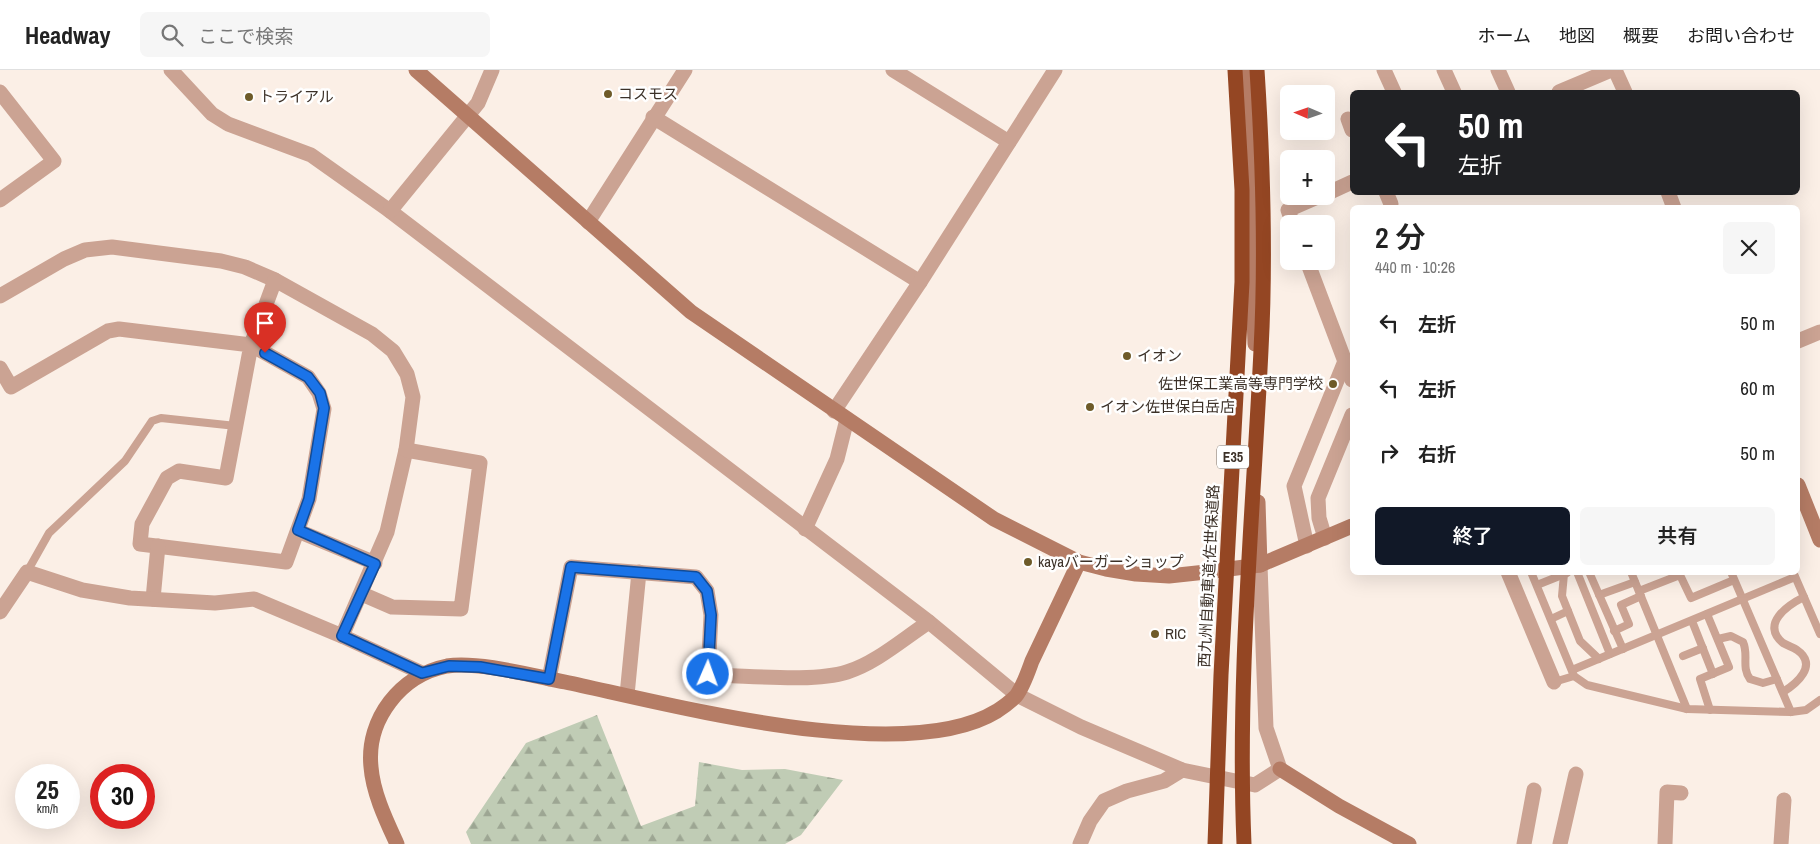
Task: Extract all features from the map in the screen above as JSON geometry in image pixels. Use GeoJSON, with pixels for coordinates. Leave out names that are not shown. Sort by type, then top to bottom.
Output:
{"type":"FeatureCollection","features":[{"type":"Feature","properties":{"kind":"highway","name":"西九州自動車道;佐世保道路"},"geometry":{"type":"LineString","coordinates":[[1215,844],[1223,636],[1242,282],[1242,190],[1235,70]]}},
{"type":"Feature","properties":{"kind":"highway","name":"E35"},"geometry":{"type":"LineString","coordinates":[[1244,844],[1242,679],[1264,266],[1263,184],[1257,70]]}},
{"type":"Feature","properties":{"kind":"street"},"geometry":{"type":"LineString","coordinates":[[172,70],[212,114],[228,124],[311,155],[390,211],[929,622],[1017,695],[1081,727],[1182,770],[1256,785],[1280,769]]}},
{"type":"Feature","properties":{"kind":"street"},"geometry":{"type":"LineString","coordinates":[[416,70],[467,117],[691,312],[994,519],[1079,562],[1106,569],[1169,576],[1260,565],[1350,527]]}},
{"type":"Feature","properties":{"kind":"street"},"geometry":{"type":"LineString","coordinates":[[390,211],[478,103],[492,70]]}},
{"type":"Feature","properties":{"kind":"street"},"geometry":{"type":"LineString","coordinates":[[588,222],[685,70]]}},
{"type":"Feature","properties":{"kind":"street"},"geometry":{"type":"LineString","coordinates":[[893,70],[1009,142]]}},
{"type":"Feature","properties":{"kind":"street"},"geometry":{"type":"LineString","coordinates":[[834,411],[920,282],[1055,70]]}},
{"type":"Feature","properties":{"kind":"street"},"geometry":{"type":"LineString","coordinates":[[1244,70],[1254,311],[1266,728],[1280,769],[1339,806],[1409,844]]}},
{"type":"Feature","properties":{"kind":"street"},"geometry":{"type":"LineString","coordinates":[[1384,70],[1393,90]]}},
{"type":"Feature","properties":{"kind":"street"},"geometry":{"type":"LineString","coordinates":[[1444,70],[1453,90]]}},
{"type":"Feature","properties":{"kind":"street"},"geometry":{"type":"LineString","coordinates":[[1498,70],[1507,90]]}},
{"type":"Feature","properties":{"kind":"street"},"geometry":{"type":"LineString","coordinates":[[1564,90],[1611,70]]}},
{"type":"Feature","properties":{"kind":"street"},"geometry":{"type":"LineString","coordinates":[[1615,70],[1624,90]]}},
{"type":"Feature","properties":{"kind":"street"},"geometry":{"type":"LineString","coordinates":[[0,92],[54,161],[0,200]]}},
{"type":"Feature","properties":{"kind":"street"},"geometry":{"type":"LineString","coordinates":[[654,117],[920,282]]}},
{"type":"Feature","properties":{"kind":"street"},"geometry":{"type":"LineString","coordinates":[[1335,190],[1350,183]]}},
{"type":"Feature","properties":{"kind":"street"},"geometry":{"type":"LineString","coordinates":[[1290,215],[1288,210],[1299,205]]}},
{"type":"Feature","properties":{"kind":"street"},"geometry":{"type":"LineString","coordinates":[[0,296],[85,250],[112,247],[221,261],[245,267],[275,280],[372,334],[393,351],[408,374],[413,397],[406,450],[387,532],[375,564],[342,636]]}},
{"type":"Feature","properties":{"kind":"street"},"geometry":{"type":"LineString","coordinates":[[1311,270],[1345,341],[1345,361],[1350,375]]}},
{"type":"Feature","properties":{"kind":"street"},"geometry":{"type":"LineString","coordinates":[[0,368],[11,387],[108,331],[119,329],[251,345],[308,377],[320,393],[324,408],[309,499],[286,562],[140,544],[142,524],[167,478],[179,471],[226,478],[251,345],[275,280]]}},
{"type":"Feature","properties":{"kind":"street"},"geometry":{"type":"LineString","coordinates":[[1800,340],[1820,332]]}},
{"type":"Feature","properties":{"kind":"street"},"geometry":{"type":"LineString","coordinates":[[1306,546],[1294,486],[1345,361]]}},
{"type":"Feature","properties":{"kind":"street"},"geometry":{"type":"LineString","coordinates":[[805,529],[838,459],[848,419]]}},
{"type":"Feature","properties":{"kind":"street"},"geometry":{"type":"LineString","coordinates":[[1325,538],[1319,518],[1318,498],[1350,420]]}},
{"type":"Feature","properties":{"kind":"street"},"geometry":{"type":"LineString","coordinates":[[362,594],[392,607],[461,609],[480,463],[406,450]]}},
{"type":"Feature","properties":{"kind":"street"},"geometry":{"type":"LineString","coordinates":[[1800,490],[1820,540]]}},
{"type":"Feature","properties":{"kind":"street"},"geometry":{"type":"LineString","coordinates":[[298,530],[375,564]]}},
{"type":"Feature","properties":{"kind":"street"},"geometry":{"type":"LineString","coordinates":[[153,599],[158,546]]}},
{"type":"Feature","properties":{"kind":"street"},"geometry":{"type":"LineString","coordinates":[[397,844],[382,811],[371,767],[373,742],[382,713],[394,695],[422,673],[449,666],[480,667],[549,679],[756,723],[852,732],[919,733],[968,724],[997,711],[1017,695],[1079,562]]}},
{"type":"Feature","properties":{"kind":"street"},"geometry":{"type":"LineString","coordinates":[[549,679],[571,567],[696,577],[707,591],[711,615],[708,674],[825,677],[847,672],[866,664],[929,622]]}},
{"type":"Feature","properties":{"kind":"street"},"geometry":{"type":"LineString","coordinates":[[0,612],[27,572],[82,590],[130,598],[215,604],[254,599],[342,636],[422,673]]}},
{"type":"Feature","properties":{"kind":"street"},"geometry":{"type":"LineString","coordinates":[[627,695],[640,572]]}},
{"type":"Feature","properties":{"kind":"street"},"geometry":{"type":"LineString","coordinates":[[1509,575],[1554,682]]}},
{"type":"Feature","properties":{"kind":"street"},"geometry":{"type":"LineString","coordinates":[[1080,844],[1090,820],[1104,801],[1127,791],[1164,781],[1182,770]]}},
{"type":"Feature","properties":{"kind":"street"},"geometry":{"type":"LineString","coordinates":[[1560,844],[1576,774]]}},
{"type":"Feature","properties":{"kind":"street"},"geometry":{"type":"LineString","coordinates":[[1524,844],[1534,790]]}},
{"type":"Feature","properties":{"kind":"street"},"geometry":{"type":"LineString","coordinates":[[1665,844],[1667,792],[1681,793]]}},
{"type":"Feature","properties":{"kind":"street"},"geometry":{"type":"LineString","coordinates":[[1781,844],[1784,800]]}},
{"type":"Feature","properties":{"kind":"lane"},"geometry":{"type":"LineString","coordinates":[[27,572],[49,533],[125,461],[152,421],[161,418],[236,426]]}},
{"type":"Feature","properties":{"kind":"lane"},"geometry":{"type":"LineString","coordinates":[[1532,575],[1573,673],[1587,684],[1687,709],[1792,712],[1806,710],[1820,700]]}},
{"type":"Feature","properties":{"kind":"lane"},"geometry":{"type":"LineString","coordinates":[[1537,585],[1560,575]]}},
{"type":"Feature","properties":{"kind":"lane"},"geometry":{"type":"LineString","coordinates":[[1565,575],[1562,596],[1580,641],[1599,659]]}},
{"type":"Feature","properties":{"kind":"lane"},"geometry":{"type":"LineString","coordinates":[[1578,575],[1610,654]]}},
{"type":"Feature","properties":{"kind":"lane"},"geometry":{"type":"LineString","coordinates":[[1590,575],[1622,649]]}},
{"type":"Feature","properties":{"kind":"lane"},"geometry":{"type":"LineString","coordinates":[[1632,575],[1687,709]]}},
{"type":"Feature","properties":{"kind":"lane"},"geometry":{"type":"LineString","coordinates":[[1614,631],[1629,624],[1621,605],[1680,575],[1691,598],[1732,575],[1792,712]]}},
{"type":"Feature","properties":{"kind":"lane"},"geometry":{"type":"LineString","coordinates":[[1554,682],[1610,654],[1743,599],[1794,575],[1820,634]]}},
{"type":"Feature","properties":{"kind":"lane"},"geometry":{"type":"LineString","coordinates":[[1599,595],[1635,582]]}},
{"type":"Feature","properties":{"kind":"lane"},"geometry":{"type":"LineString","coordinates":[[1783,692],[1798,682],[1803,676],[1805,662],[1802,654],[1797,649],[1784,643],[1779,638],[1775,631],[1776,623],[1786,606],[1804,596]]}},
{"type":"Feature","properties":{"kind":"lane"},"geometry":{"type":"LineString","coordinates":[[1550,619],[1568,611]]}},
{"type":"Feature","properties":{"kind":"lane"},"geometry":{"type":"LineString","coordinates":[[1707,614],[1729,667],[1700,679],[1710,710]]}},
{"type":"Feature","properties":{"kind":"lane"},"geometry":{"type":"LineString","coordinates":[[1692,620],[1713,674]]}},
{"type":"Feature","properties":{"kind":"lane"},"geometry":{"type":"LineString","coordinates":[[1718,639],[1731,636],[1743,642],[1747,656],[1744,668],[1750,678],[1763,683],[1777,679]]}},
{"type":"Feature","properties":{"kind":"lane"},"geometry":{"type":"LineString","coordinates":[[1683,656],[1702,648]]}},
{"type":"Feature","properties":{"kind":"green space"},"geometry":{"type":"Polygon","coordinates":[[[597,715],[641,826],[695,806],[699,762],[742,770],[785,769],[843,780],[801,835],[785,844],[471,844],[466,832],[526,743],[597,715]]]}},
{"type":"Feature","properties":{"kind":"place","name":"コスモス"},"geometry":{"type":"Point","coordinates":[608,94]}},
{"type":"Feature","properties":{"kind":"place","name":"トライアル"},"geometry":{"type":"Point","coordinates":[249,97]}},
{"type":"Feature","properties":{"kind":"place","name":"イオン"},"geometry":{"type":"Point","coordinates":[1127,356]}},
{"type":"Feature","properties":{"kind":"place","name":"佐世保工業高等専門学校"},"geometry":{"type":"Point","coordinates":[1333,384]}},
{"type":"Feature","properties":{"kind":"place","name":"イオン佐世保白岳店"},"geometry":{"type":"Point","coordinates":[1090,407]}},
{"type":"Feature","properties":{"kind":"place","name":"kayaバーガーショップ"},"geometry":{"type":"Point","coordinates":[1028,562]}},
{"type":"Feature","properties":{"kind":"place","name":"RIC"},"geometry":{"type":"Point","coordinates":[1155,634]}},
{"type":"Feature","properties":{"kind":"route"},"geometry":{"type":"LineString","coordinates":[[265,353],[308,377],[320,393],[324,408],[309,499],[298,530],[375,564],[342,636],[422,673],[449,666],[480,667],[549,679],[571,567],[696,577],[707,591],[711,615],[708,674]]}}]}
